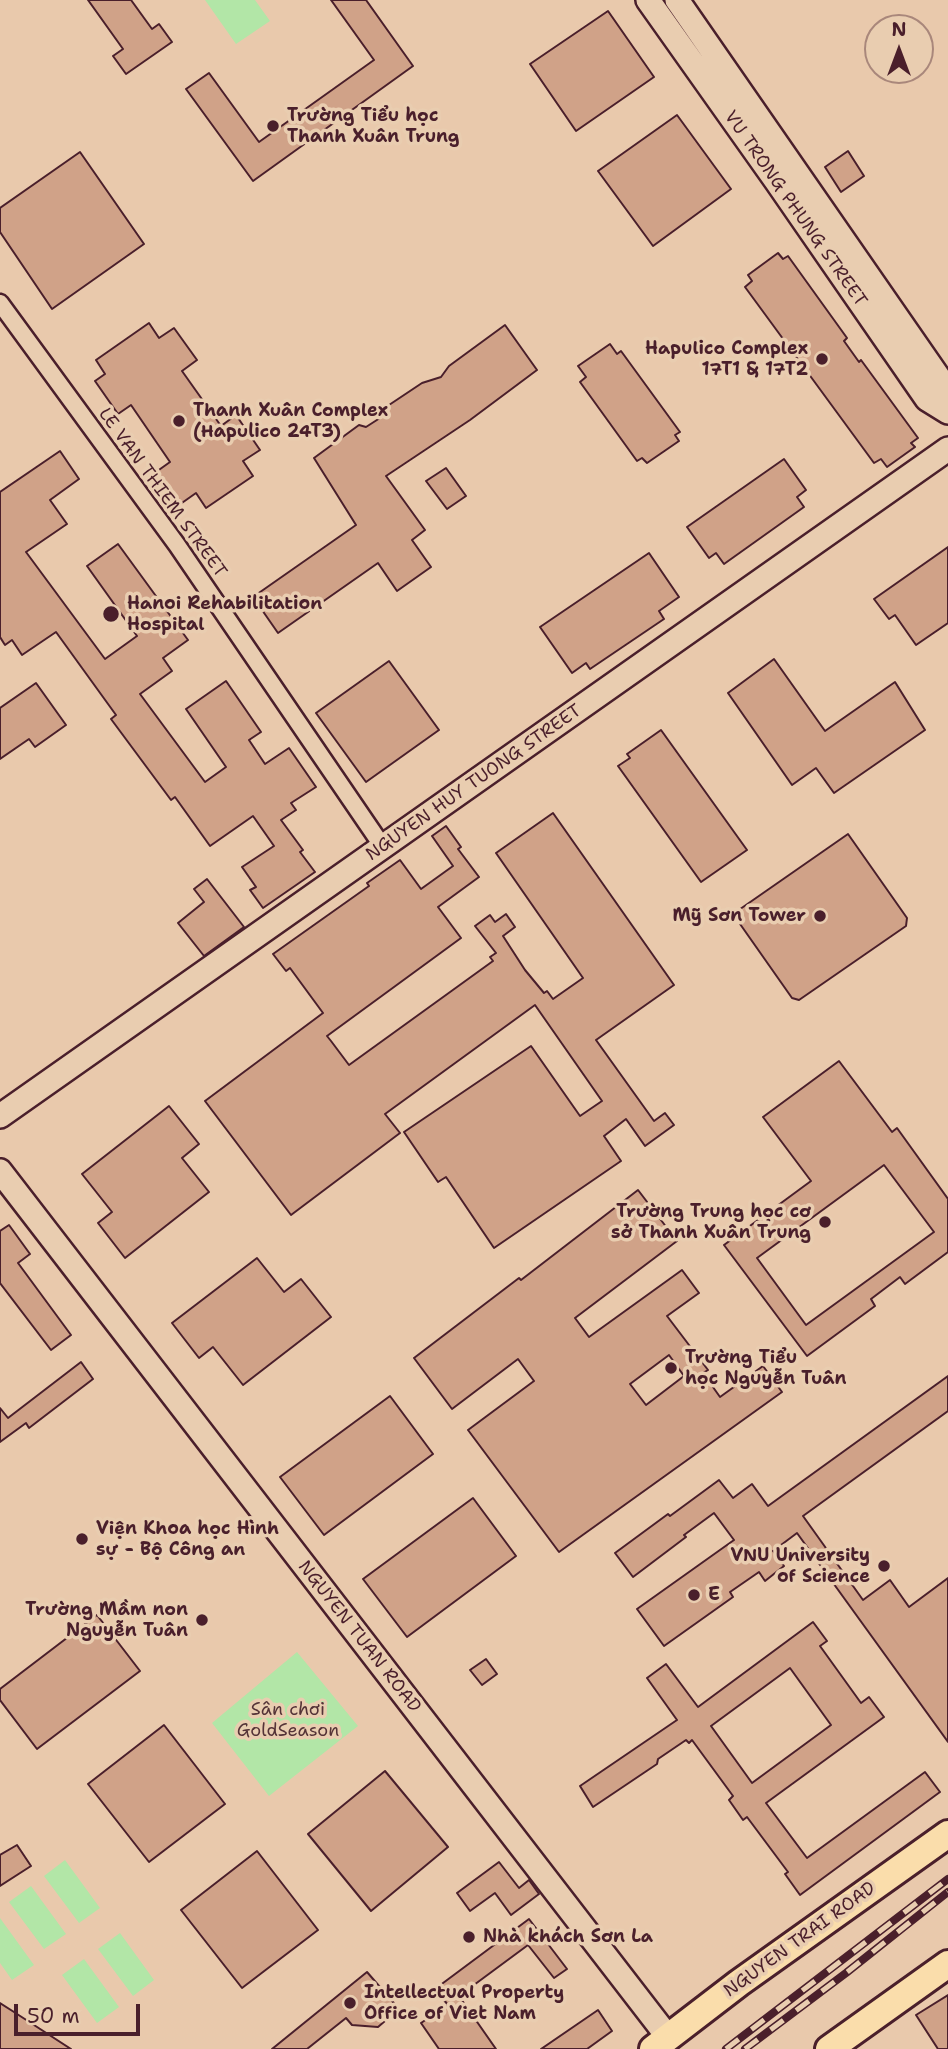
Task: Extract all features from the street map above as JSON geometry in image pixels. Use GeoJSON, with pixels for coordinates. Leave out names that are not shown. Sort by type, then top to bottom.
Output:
{"type":"FeatureCollection","features":[{"type":"Feature","properties":{"kind":"main road","name":"NGUYEN TRAI ROAD"},"geometry":{"type":"LineString","coordinates":[[663,2045],[739,1983],[948,1834]]}},
{"type":"Feature","properties":{"kind":"main road"},"geometry":{"type":"LineString","coordinates":[[830,2049],[948,1964]]}},
{"type":"Feature","properties":{"kind":"street","name":"VU TRONG PHUNG STREET"},"geometry":{"type":"LineString","coordinates":[[648,0],[708,66],[948,391]]}},
{"type":"Feature","properties":{"kind":"street","name":"VU TRONG PHUNG STREET"},"geometry":{"type":"LineString","coordinates":[[677,0],[708,66],[927,399],[948,412]]}},
{"type":"Feature","properties":{"kind":"street","name":"LE VAN THIEM STREET"},"geometry":{"type":"LineString","coordinates":[[0,303],[177,545],[383,847]]}},
{"type":"Feature","properties":{"kind":"street","name":"NGUYEN HUY TUONG STREET"},"geometry":{"type":"LineString","coordinates":[[0,1116],[948,449]]}},
{"type":"Feature","properties":{"kind":"street","name":"NGUYEN TUAN ROAD"},"geometry":{"type":"LineString","coordinates":[[0,1171],[663,2045]]}},
{"type":"Feature","properties":{"kind":"green space"},"geometry":{"type":"Polygon","coordinates":[[[205,0],[255,0],[270,21],[236,44],[205,0]]]}},
{"type":"Feature","properties":{"kind":"green space","name":"Sân chơi GoldSeason"},"geometry":{"type":"Polygon","coordinates":[[[297,1652],[358,1726],[269,1796],[212,1723],[297,1652]]]}},
{"type":"Feature","properties":{"kind":"green space"},"geometry":{"type":"Polygon","coordinates":[[[65,1860],[100,1908],[79,1923],[44,1876],[65,1860]]]}},
{"type":"Feature","properties":{"kind":"green space"},"geometry":{"type":"Polygon","coordinates":[[[31,1886],[66,1934],[44,1949],[9,1902],[31,1886]]]}},
{"type":"Feature","properties":{"kind":"green space"},"geometry":{"type":"Polygon","coordinates":[[[0,1918],[34,1965],[12,1980],[0,1963],[0,1918]]]}},
{"type":"Feature","properties":{"kind":"green space"},"geometry":{"type":"Polygon","coordinates":[[[120,1933],[154,1980],[133,1996],[98,1949],[120,1933]]]}},
{"type":"Feature","properties":{"kind":"green space"},"geometry":{"type":"Polygon","coordinates":[[[84,1959],[119,2007],[97,2023],[62,1975],[84,1959]]]}},
{"type":"Feature","properties":{"kind":"building"},"geometry":{"type":"Polygon","coordinates":[[[88,0],[131,0],[152,29],[159,24],[172,42],[126,74],[113,56],[123,49],[88,0]]]}},
{"type":"Feature","properties":{"kind":"building"},"geometry":{"type":"Polygon","coordinates":[[[331,0],[366,0],[413,66],[253,181],[186,89],[209,73],[259,142],[374,60],[331,0]]]}},
{"type":"Feature","properties":{"kind":"building"},"geometry":{"type":"Polygon","coordinates":[[[608,11],[654,77],[576,131],[530,64],[608,11]]]}},
{"type":"Feature","properties":{"kind":"building"},"geometry":{"type":"Polygon","coordinates":[[[677,115],[731,189],[653,246],[598,171],[677,115]]]}},
{"type":"Feature","properties":{"kind":"building"},"geometry":{"type":"Polygon","coordinates":[[[848,151],[864,176],[841,192],[825,167],[848,151]]]}},
{"type":"Feature","properties":{"kind":"building"},"geometry":{"type":"Polygon","coordinates":[[[80,152],[144,244],[52,309],[0,232],[0,208],[80,152]]]}},
{"type":"Feature","properties":{"kind":"building","name":"Hapulico Complex 17T1 & 17T2"},"geometry":{"type":"Polygon","coordinates":[[[778,253],[783,259],[788,256],[847,338],[844,341],[859,362],[861,360],[918,438],[911,443],[915,447],[887,467],[881,459],[874,463],[745,287],[752,281],[748,275],[778,253]]]}},
{"type":"Feature","properties":{"kind":"building","name":"Thanh Xuân Complex (Hapulico 24T3)"},"geometry":{"type":"Polygon","coordinates":[[[149,323],[159,338],[174,328],[197,360],[182,371],[221,426],[236,415],[260,450],[243,461],[253,476],[206,508],[196,493],[179,505],[156,472],[170,462],[131,405],[118,414],[95,381],[105,374],[96,360],[149,323]]]}},
{"type":"Feature","properties":{"kind":"building"},"geometry":{"type":"Polygon","coordinates":[[[505,325],[537,370],[470,420],[386,476],[425,530],[412,540],[431,567],[397,591],[378,563],[278,633],[253,597],[356,525],[314,458],[359,425],[366,427],[380,418],[389,405],[422,383],[441,377],[449,366],[505,325]]]}},
{"type":"Feature","properties":{"kind":"building"},"geometry":{"type":"Polygon","coordinates":[[[610,344],[617,354],[621,351],[680,432],[675,435],[679,441],[647,463],[642,458],[637,461],[580,382],[586,377],[578,366],[610,344]]]}},
{"type":"Feature","properties":{"kind":"building"},"geometry":{"type":"Polygon","coordinates":[[[60,451],[79,479],[50,500],[67,524],[26,552],[105,659],[137,636],[87,566],[118,544],[188,640],[163,658],[172,671],[140,694],[205,782],[226,767],[186,709],[226,681],[261,732],[249,740],[265,764],[289,748],[316,787],[291,803],[296,810],[281,820],[315,872],[263,908],[250,890],[256,887],[242,867],[274,846],[253,816],[210,846],[175,797],[171,800],[111,719],[116,715],[56,632],[22,655],[12,640],[5,645],[0,637],[0,492],[60,451]]]}},
{"type":"Feature","properties":{"kind":"building"},"geometry":{"type":"Polygon","coordinates":[[[784,459],[806,490],[797,497],[804,507],[724,564],[716,553],[709,558],[687,527],[784,459]]]}},
{"type":"Feature","properties":{"kind":"building"},"geometry":{"type":"Polygon","coordinates":[[[446,468],[466,496],[447,509],[426,481],[446,468]]]}},
{"type":"Feature","properties":{"kind":"building"},"geometry":{"type":"Polygon","coordinates":[[[948,547],[948,623],[916,645],[895,615],[889,619],[874,599],[948,547]]]}},
{"type":"Feature","properties":{"kind":"building"},"geometry":{"type":"Polygon","coordinates":[[[649,553],[679,597],[659,611],[664,619],[590,669],[586,663],[572,673],[540,627],[649,553]]]}},
{"type":"Feature","properties":{"kind":"building"},"geometry":{"type":"Polygon","coordinates":[[[774,659],[825,731],[895,682],[925,730],[834,793],[816,768],[792,785],[728,693],[774,659]]]}},
{"type":"Feature","properties":{"kind":"building"},"geometry":{"type":"Polygon","coordinates":[[[389,661],[439,730],[366,782],[316,713],[389,661]]]}},
{"type":"Feature","properties":{"kind":"building"},"geometry":{"type":"Polygon","coordinates":[[[36,683],[66,725],[35,747],[29,739],[0,759],[0,708],[36,683]]]}},
{"type":"Feature","properties":{"kind":"building"},"geometry":{"type":"Polygon","coordinates":[[[661,730],[747,850],[701,882],[618,766],[630,758],[627,754],[661,730]]]}},
{"type":"Feature","properties":{"kind":"building"},"geometry":{"type":"Polygon","coordinates":[[[553,813],[674,985],[596,1040],[654,1121],[665,1113],[674,1125],[645,1146],[626,1119],[604,1136],[621,1161],[494,1248],[446,1177],[438,1182],[404,1132],[531,1046],[580,1116],[602,1101],[535,1005],[385,1114],[400,1133],[291,1215],[205,1101],[323,1013],[290,968],[286,971],[273,954],[369,886],[367,883],[400,860],[421,889],[453,866],[432,836],[446,826],[461,847],[458,849],[479,877],[438,907],[461,938],[327,1036],[349,1065],[493,961],[490,957],[496,953],[475,926],[490,915],[495,922],[506,914],[515,927],[503,936],[525,970],[544,993],[547,991],[553,999],[583,978],[496,853],[553,813]]]}},
{"type":"Feature","properties":{"kind":"building","name":"Mỹ Sơn Tower"},"geometry":{"type":"Polygon","coordinates":[[[848,834],[907,918],[906,926],[799,1000],[792,998],[733,914],[848,834]]]}},
{"type":"Feature","properties":{"kind":"building"},"geometry":{"type":"Polygon","coordinates":[[[207,879],[244,927],[204,956],[178,923],[204,902],[194,889],[207,879]]]}},
{"type":"Feature","properties":{"kind":"building"},"geometry":{"type":"Polygon","coordinates":[[[839,1061],[892,1132],[897,1128],[948,1199],[948,1252],[905,1284],[900,1277],[871,1299],[875,1306],[807,1356],[724,1245],[811,1181],[763,1117],[839,1061]],[[884,1165],[757,1258],[806,1325],[934,1232],[884,1165]]]}},
{"type":"Feature","properties":{"kind":"building"},"geometry":{"type":"Polygon","coordinates":[[[169,1106],[199,1144],[182,1158],[209,1192],[125,1258],[98,1223],[112,1212],[82,1174],[169,1106]]]}},
{"type":"Feature","properties":{"kind":"building"},"geometry":{"type":"Polygon","coordinates":[[[638,1190],[677,1241],[575,1318],[589,1337],[682,1270],[699,1293],[667,1316],[708,1370],[703,1373],[720,1397],[763,1366],[782,1392],[559,1552],[468,1430],[534,1381],[518,1359],[452,1409],[414,1358],[519,1278],[521,1280],[638,1190]],[[669,1355],[630,1384],[646,1405],[684,1376],[669,1355]]]}},
{"type":"Feature","properties":{"kind":"building"},"geometry":{"type":"Polygon","coordinates":[[[9,1225],[30,1254],[18,1263],[71,1335],[51,1350],[0,1283],[0,1231],[9,1225]]]}},
{"type":"Feature","properties":{"kind":"building"},"geometry":{"type":"Polygon","coordinates":[[[257,1258],[284,1292],[301,1279],[331,1317],[243,1385],[213,1347],[199,1358],[172,1323],[257,1258]]]}},
{"type":"Feature","properties":{"kind":"building"},"geometry":{"type":"Polygon","coordinates":[[[81,1362],[93,1379],[29,1428],[26,1423],[0,1442],[0,1408],[8,1418],[81,1362]]]}},
{"type":"Feature","properties":{"kind":"building"},"geometry":{"type":"Polygon","coordinates":[[[948,1376],[948,1411],[803,1516],[863,1600],[890,1580],[909,1607],[948,1578],[948,1742],[797,1533],[773,1551],[784,1566],[765,1581],[759,1572],[730,1592],[733,1597],[664,1646],[637,1609],[734,1540],[714,1513],[633,1577],[615,1553],[719,1480],[733,1498],[752,1484],[768,1506],[948,1376]]]}},
{"type":"Feature","properties":{"kind":"building"},"geometry":{"type":"Polygon","coordinates":[[[390,1396],[433,1454],[324,1535],[280,1477],[390,1396]]]}},
{"type":"Feature","properties":{"kind":"building"},"geometry":{"type":"Polygon","coordinates":[[[473,1498],[516,1556],[407,1637],[363,1579],[473,1498]]]}},
{"type":"Feature","properties":{"kind":"building"},"geometry":{"type":"Polygon","coordinates":[[[97,1615],[140,1671],[37,1749],[0,1700],[0,1689],[97,1615]]]}},
{"type":"Feature","properties":{"kind":"building"},"geometry":{"type":"Polygon","coordinates":[[[813,1622],[827,1641],[820,1646],[861,1703],[869,1697],[884,1717],[766,1803],[807,1858],[925,1772],[940,1792],[800,1895],[785,1874],[788,1872],[747,1817],[743,1820],[729,1800],[733,1796],[692,1740],[689,1743],[686,1740],[658,1759],[657,1764],[593,1807],[580,1786],[677,1720],[647,1678],[666,1664],[698,1707],[813,1622]],[[790,1668],[711,1726],[752,1783],[831,1725],[790,1668]]]}},
{"type":"Feature","properties":{"kind":"building"},"geometry":{"type":"Polygon","coordinates":[[[486,1659],[497,1674],[482,1685],[470,1670],[486,1659]]]}},
{"type":"Feature","properties":{"kind":"building"},"geometry":{"type":"Polygon","coordinates":[[[164,1725],[225,1804],[149,1862],[88,1784],[164,1725]]]}},
{"type":"Feature","properties":{"kind":"building"},"geometry":{"type":"Polygon","coordinates":[[[385,1771],[448,1847],[371,1911],[308,1834],[385,1771]]]}},
{"type":"Feature","properties":{"kind":"building"},"geometry":{"type":"Polygon","coordinates":[[[17,1845],[31,1866],[0,1886],[0,1855],[17,1845]]]}},
{"type":"Feature","properties":{"kind":"building"},"geometry":{"type":"Polygon","coordinates":[[[257,1851],[318,1930],[242,1988],[181,1910],[257,1851]]]}},
{"type":"Feature","properties":{"kind":"building"},"geometry":{"type":"Polygon","coordinates":[[[499,1862],[519,1888],[529,1880],[539,1894],[511,1915],[495,1893],[470,1911],[457,1893],[499,1862]]]}},
{"type":"Feature","properties":{"kind":"building"},"geometry":{"type":"Polygon","coordinates":[[[529,1919],[567,1969],[554,1978],[528,1945],[459,1996],[496,2049],[439,2049],[421,2023],[448,2005],[435,1989],[529,1919]]]}},
{"type":"Feature","properties":{"kind":"building"},"geometry":{"type":"Polygon","coordinates":[[[367,1972],[399,2009],[378,2027],[352,2025],[346,2018],[307,2049],[272,2049],[367,1972]]]}},
{"type":"Feature","properties":{"kind":"building"},"geometry":{"type":"Polygon","coordinates":[[[948,1995],[948,2049],[938,2049],[916,2015],[948,1995]]]}},
{"type":"Feature","properties":{"kind":"building"},"geometry":{"type":"Polygon","coordinates":[[[0,2003],[14,2012],[71,2049],[0,2049],[0,2003]]]}},
{"type":"Feature","properties":{"kind":"building"},"geometry":{"type":"Polygon","coordinates":[[[598,2010],[612,2031],[587,2049],[541,2049],[598,2010]]]}},
{"type":"Feature","properties":{"kind":"railway"},"geometry":{"type":"LineString","coordinates":[[726,2049],[948,1879]]}},
{"type":"Feature","properties":{"kind":"railway"},"geometry":{"type":"LineString","coordinates":[[745,2049],[948,1892]]}},
{"type":"Feature","properties":{"kind":"place","name":"Trường Tiểu học Thanh Xuân Trung"},"geometry":{"type":"Point","coordinates":[273,126]}},
{"type":"Feature","properties":{"kind":"place","name":"Hapulico Complex 17T1 & 17T2"},"geometry":{"type":"Point","coordinates":[822,359]}},
{"type":"Feature","properties":{"kind":"place","name":"Thanh Xuân Complex (Hapulico 24T3)"},"geometry":{"type":"Point","coordinates":[179,421]}},
{"type":"Feature","properties":{"kind":"place","name":"Hanoi Rehabilitation Hospital"},"geometry":{"type":"Point","coordinates":[111,614]}},
{"type":"Feature","properties":{"kind":"place","name":"Mỹ Sơn Tower"},"geometry":{"type":"Point","coordinates":[820,916]}},
{"type":"Feature","properties":{"kind":"place","name":"Trường Trung học cơ sở Thanh Xuân Trung"},"geometry":{"type":"Point","coordinates":[825,1222]}},
{"type":"Feature","properties":{"kind":"place","name":"Trường Tiểu học Nguyễn Tuân"},"geometry":{"type":"Point","coordinates":[671,1368]}},
{"type":"Feature","properties":{"kind":"place","name":"Viện Khoa học Hình sự - Bộ Công an"},"geometry":{"type":"Point","coordinates":[82,1539]}},
{"type":"Feature","properties":{"kind":"place","name":"VNU University of Science"},"geometry":{"type":"Point","coordinates":[884,1566]}},
{"type":"Feature","properties":{"kind":"place","name":"E"},"geometry":{"type":"Point","coordinates":[694,1595]}},
{"type":"Feature","properties":{"kind":"place","name":"Trường Mầm non Nguyễn Tuân"},"geometry":{"type":"Point","coordinates":[202,1620]}},
{"type":"Feature","properties":{"kind":"place","name":"Nhà khách Sơn La"},"geometry":{"type":"Point","coordinates":[469,1937]}},
{"type":"Feature","properties":{"kind":"place","name":"Intellectual Property Office of Viet Nam"},"geometry":{"type":"Point","coordinates":[350,2003]}}]}
